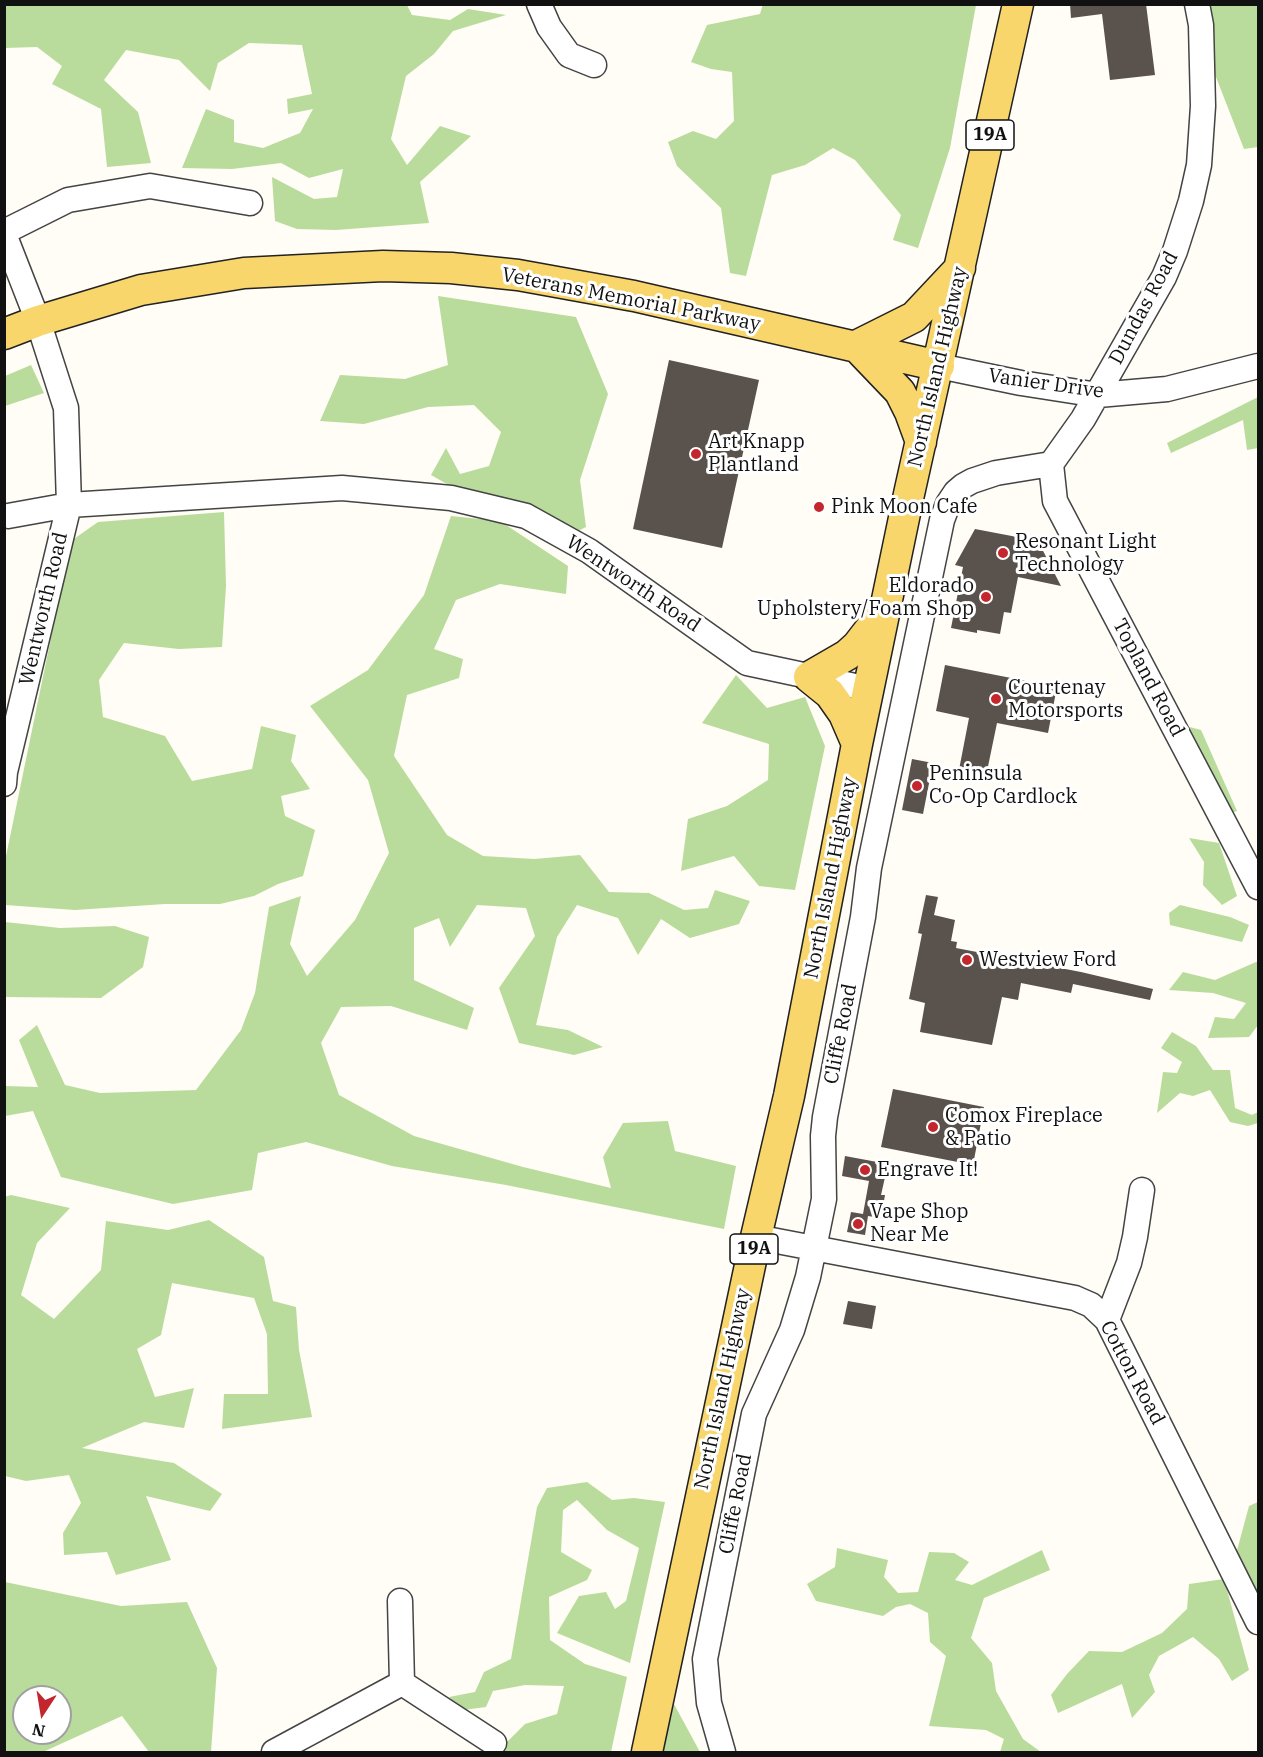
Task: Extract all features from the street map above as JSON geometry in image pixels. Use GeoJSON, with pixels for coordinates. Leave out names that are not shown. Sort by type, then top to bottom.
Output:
{"type":"FeatureCollection","features":[{"type":"Feature","properties":{"kind":"main road","name":"North Island Highway"},"geometry":{"type":"LineString","coordinates":[[647,1752],[756,1237],[789,1096],[856,744],[1018,4]]}},
{"type":"Feature","properties":{"kind":"main road"},"geometry":{"type":"LineString","coordinates":[[921,442],[900,392],[856,346],[914,317],[961,266]]}},
{"type":"Feature","properties":{"kind":"main road","name":"Veterans Memorial Parkway"},"geometry":{"type":"LineString","coordinates":[[4,334],[38,321],[141,290],[244,273],[371,267],[440,268],[518,275],[634,296],[939,366]]}},
{"type":"Feature","properties":{"kind":"main road"},"geometry":{"type":"LineString","coordinates":[[856,744],[844,714],[830,694],[810,676],[852,650],[885,609]]}},
{"type":"Feature","properties":{"kind":"street"},"geometry":{"type":"LineString","coordinates":[[539,4],[549,27],[569,55],[594,65]]}},
{"type":"Feature","properties":{"kind":"street","name":"Dundas Road"},"geometry":{"type":"LineString","coordinates":[[1098,395],[1164,277],[1191,201],[1199,165],[1203,106],[1197,4]]}},
{"type":"Feature","properties":{"kind":"street"},"geometry":{"type":"LineString","coordinates":[[4,233],[68,200],[150,186],[250,203]]}},
{"type":"Feature","properties":{"kind":"street","name":"Wentworth Road"},"geometry":{"type":"LineString","coordinates":[[4,233],[38,321],[66,408],[69,505],[5,776]]}},
{"type":"Feature","properties":{"kind":"street","name":"Vanier Drive"},"geometry":{"type":"LineString","coordinates":[[939,366],[1021,383],[1098,395],[1167,389],[1258,366]]}},
{"type":"Feature","properties":{"kind":"street"},"geometry":{"type":"LineString","coordinates":[[1051,464],[1098,395]]}},
{"type":"Feature","properties":{"kind":"street","name":"Topland Road"},"geometry":{"type":"LineString","coordinates":[[1051,464],[1054,501],[1258,887]]}},
{"type":"Feature","properties":{"kind":"street","name":"Cliffe Road"},"geometry":{"type":"LineString","coordinates":[[723,1752],[709,1703],[705,1659],[754,1414],[792,1330],[806,1288],[824,1198],[825,1118],[863,917],[869,868],[942,520],[956,492],[972,481],[996,472],[1051,464]]}},
{"type":"Feature","properties":{"kind":"street","name":"Wentworth Road"},"geometry":{"type":"LineString","coordinates":[[69,505],[342,488],[451,498],[526,516],[589,550],[747,663],[869,689]]}},
{"type":"Feature","properties":{"kind":"street"},"geometry":{"type":"LineString","coordinates":[[6,523],[69,505]]}},
{"type":"Feature","properties":{"kind":"street"},"geometry":{"type":"LineString","coordinates":[[1107,1320],[1129,1263],[1142,1190]]}},
{"type":"Feature","properties":{"kind":"street","name":"Cotton Road"},"geometry":{"type":"LineString","coordinates":[[756,1237],[1075,1298],[1091,1305],[1107,1320],[1258,1622]]}},
{"type":"Feature","properties":{"kind":"street"},"geometry":{"type":"LineString","coordinates":[[400,1601],[402,1683]]}},
{"type":"Feature","properties":{"kind":"street"},"geometry":{"type":"LineString","coordinates":[[402,1683],[494,1743]]}},
{"type":"Feature","properties":{"kind":"street"},"geometry":{"type":"LineString","coordinates":[[274,1752],[402,1683]]}},
{"type":"Feature","properties":{"kind":"green space"},"geometry":{"type":"Polygon","coordinates":[[[763,4],[976,5],[950,148],[918,248],[893,240],[901,215],[855,160],[833,148],[805,165],[772,175],[746,276],[730,273],[721,208],[677,166],[668,142],[693,131],[716,139],[734,121],[732,72],[711,69],[691,62],[707,25],[760,14],[763,4]]]}},
{"type":"Feature","properties":{"kind":"green space"},"geometry":{"type":"Polygon","coordinates":[[[5,5],[407,5],[412,15],[450,20],[468,9],[506,15],[453,31],[434,54],[406,76],[391,139],[407,165],[440,126],[471,136],[420,182],[429,223],[336,230],[297,229],[275,221],[272,177],[314,199],[337,197],[343,169],[309,178],[281,163],[232,169],[182,168],[206,109],[234,120],[234,142],[263,148],[300,133],[313,109],[288,114],[287,99],[312,94],[302,45],[249,43],[218,63],[210,91],[179,60],[126,50],[104,80],[138,112],[151,163],[107,167],[101,109],[52,84],[62,66],[37,47],[5,48],[5,5]]]}},
{"type":"Feature","properties":{"kind":"green space"},"geometry":{"type":"Polygon","coordinates":[[[1207,5],[1258,5],[1258,147],[1244,149],[1207,54],[1207,5]]]}},
{"type":"Feature","properties":{"kind":"green space"},"geometry":{"type":"Polygon","coordinates":[[[438,296],[576,317],[608,394],[580,480],[586,527],[566,537],[470,497],[431,475],[446,448],[460,474],[489,466],[501,432],[474,405],[428,407],[364,424],[320,421],[340,375],[405,379],[448,365],[438,296]]]}},
{"type":"Feature","properties":{"kind":"green space"},"geometry":{"type":"Polygon","coordinates":[[[31,365],[44,393],[5,406],[5,376],[31,365]]]}},
{"type":"Feature","properties":{"kind":"green space"},"geometry":{"type":"Polygon","coordinates":[[[1258,397],[1258,448],[1247,450],[1243,420],[1171,453],[1167,443],[1258,397]]]}},
{"type":"Feature","properties":{"kind":"green space"},"geometry":{"type":"Polygon","coordinates":[[[224,512],[226,586],[222,647],[179,649],[124,643],[99,680],[103,717],[165,736],[192,781],[252,769],[261,726],[296,735],[291,761],[310,789],[281,796],[285,816],[315,830],[303,876],[278,884],[254,896],[220,904],[165,904],[75,910],[5,905],[5,861],[71,541],[98,522],[224,512]]]}},
{"type":"Feature","properties":{"kind":"green space"},"geometry":{"type":"Polygon","coordinates":[[[451,516],[500,521],[568,566],[566,594],[500,584],[456,600],[434,649],[463,659],[459,678],[407,695],[394,756],[447,835],[483,856],[534,859],[580,855],[609,892],[649,893],[684,910],[708,908],[715,890],[750,901],[739,924],[690,938],[661,919],[638,955],[618,918],[577,905],[557,937],[536,1025],[568,1030],[603,1047],[574,1055],[519,1043],[499,988],[535,936],[526,908],[477,905],[450,947],[439,918],[414,928],[414,980],[474,1008],[467,1030],[391,1006],[341,1007],[321,1043],[339,1095],[414,1136],[523,1167],[611,1188],[603,1157],[623,1123],[668,1121],[675,1151],[736,1166],[724,1229],[506,1185],[392,1166],[306,1142],[258,1153],[252,1190],[173,1204],[61,1177],[33,1111],[5,1116],[5,1086],[38,1087],[19,1040],[37,1025],[65,1085],[100,1093],[196,1090],[241,1030],[255,993],[269,907],[301,896],[290,944],[307,976],[355,920],[389,853],[368,780],[310,706],[368,670],[424,595],[451,516]]]}},
{"type":"Feature","properties":{"kind":"green space"},"geometry":{"type":"Polygon","coordinates":[[[736,675],[767,708],[805,697],[825,746],[795,890],[759,886],[734,856],[681,871],[688,819],[727,806],[768,780],[769,744],[702,723],[736,675]]]}},
{"type":"Feature","properties":{"kind":"green space"},"geometry":{"type":"Polygon","coordinates":[[[1182,725],[1201,730],[1237,811],[1215,818],[1182,725]]]}},
{"type":"Feature","properties":{"kind":"green space"},"geometry":{"type":"Polygon","coordinates":[[[1189,838],[1219,843],[1237,896],[1222,905],[1203,885],[1204,862],[1189,838]]]}},
{"type":"Feature","properties":{"kind":"green space"},"geometry":{"type":"Polygon","coordinates":[[[1180,905],[1230,917],[1249,925],[1242,942],[1170,925],[1169,913],[1180,905]]]}},
{"type":"Feature","properties":{"kind":"green space"},"geometry":{"type":"Polygon","coordinates":[[[5,922],[60,928],[115,926],[149,937],[143,967],[101,998],[5,997],[5,922]]]}},
{"type":"Feature","properties":{"kind":"green space"},"geometry":{"type":"Polygon","coordinates":[[[1258,962],[1258,1025],[1249,1037],[1208,1038],[1215,1017],[1234,1019],[1246,1003],[1213,993],[1169,990],[1183,972],[1215,980],[1258,962]]]}},
{"type":"Feature","properties":{"kind":"green space"},"geometry":{"type":"Polygon","coordinates":[[[1172,1032],[1196,1046],[1213,1070],[1230,1070],[1235,1108],[1252,1115],[1258,1112],[1258,1123],[1248,1126],[1230,1122],[1210,1090],[1193,1096],[1180,1093],[1157,1113],[1163,1072],[1177,1073],[1182,1062],[1161,1048],[1172,1032]]]}},
{"type":"Feature","properties":{"kind":"green space"},"geometry":{"type":"Polygon","coordinates":[[[11,1195],[70,1208],[37,1243],[21,1295],[54,1319],[101,1270],[106,1221],[168,1230],[209,1220],[264,1257],[273,1301],[296,1307],[299,1350],[312,1417],[222,1429],[224,1394],[268,1394],[267,1334],[254,1298],[172,1283],[161,1335],[137,1349],[155,1397],[194,1388],[184,1428],[144,1422],[82,1448],[174,1463],[222,1494],[210,1511],[146,1496],[171,1560],[116,1575],[107,1552],[64,1555],[63,1533],[81,1503],[69,1475],[26,1481],[5,1476],[4,1197],[11,1195]]]}},
{"type":"Feature","properties":{"kind":"green space"},"geometry":{"type":"Polygon","coordinates":[[[587,1482],[612,1500],[634,1498],[665,1502],[630,1663],[557,1633],[579,1596],[606,1592],[615,1609],[626,1601],[639,1548],[607,1530],[577,1500],[563,1510],[561,1552],[592,1570],[587,1580],[549,1597],[550,1640],[585,1664],[627,1677],[611,1752],[497,1752],[525,1724],[557,1714],[564,1686],[525,1685],[493,1691],[486,1707],[463,1710],[449,1697],[475,1692],[484,1672],[511,1659],[537,1507],[547,1488],[587,1482]]]}},
{"type":"Feature","properties":{"kind":"green space"},"geometry":{"type":"Polygon","coordinates":[[[1258,1502],[1258,1622],[1232,1569],[1249,1506],[1258,1502]]]}},
{"type":"Feature","properties":{"kind":"green space"},"geometry":{"type":"Polygon","coordinates":[[[837,1548],[888,1560],[884,1577],[898,1593],[918,1592],[929,1552],[954,1553],[969,1562],[955,1580],[972,1585],[1042,1550],[1050,1570],[984,1598],[971,1638],[992,1663],[996,1691],[1023,1739],[1041,1752],[1000,1752],[1004,1739],[986,1730],[929,1726],[946,1656],[930,1642],[928,1613],[910,1604],[896,1607],[883,1616],[816,1601],[807,1584],[835,1567],[837,1548]]]}},
{"type":"Feature","properties":{"kind":"green space"},"geometry":{"type":"Polygon","coordinates":[[[1224,1579],[1249,1670],[1232,1681],[1219,1659],[1193,1637],[1159,1656],[1149,1675],[1155,1692],[1132,1718],[1122,1684],[1058,1713],[1051,1695],[1089,1651],[1122,1652],[1162,1633],[1187,1609],[1189,1584],[1224,1579]]]}},
{"type":"Feature","properties":{"kind":"green space"},"geometry":{"type":"Polygon","coordinates":[[[5,1582],[121,1606],[187,1602],[217,1668],[211,1752],[149,1752],[122,1716],[72,1739],[72,1685],[12,1685],[12,1745],[58,1745],[43,1752],[5,1752],[5,1582]]]}},
{"type":"Feature","properties":{"kind":"green space"},"geometry":{"type":"Polygon","coordinates":[[[674,1704],[700,1752],[660,1752],[674,1704]]]}},
{"type":"Feature","properties":{"kind":"building"},"geometry":{"type":"Polygon","coordinates":[[[1070,4],[1146,4],[1155,75],[1110,80],[1102,14],[1071,18],[1070,4]]]}},
{"type":"Feature","properties":{"kind":"building","name":"Art Knapp Plantland"},"geometry":{"type":"Polygon","coordinates":[[[669,360],[759,380],[722,548],[633,529],[669,360]]]}},
{"type":"Feature","properties":{"kind":"building"},"geometry":{"type":"Polygon","coordinates":[[[975,529],[1038,541],[1061,586],[1018,577],[1011,613],[1004,612],[1000,634],[977,630],[977,633],[951,628],[963,567],[955,565],[975,529]]]}},
{"type":"Feature","properties":{"kind":"building","name":"Courtenay Motorsports"},"geometry":{"type":"Polygon","coordinates":[[[945,665],[1057,687],[1048,733],[997,723],[985,781],[958,775],[969,718],[936,711],[945,665]]]}},
{"type":"Feature","properties":{"kind":"building","name":"Peninsula Co-Op Cardlock"},"geometry":{"type":"Polygon","coordinates":[[[912,759],[933,763],[923,814],[902,810],[912,759]]]}},
{"type":"Feature","properties":{"kind":"building","name":"Westview Ford"},"geometry":{"type":"Polygon","coordinates":[[[926,895],[938,897],[934,915],[955,920],[951,941],[957,942],[956,948],[1081,972],[1153,989],[1150,1000],[1073,984],[1071,993],[1021,983],[1018,1000],[1002,997],[992,1045],[920,1032],[925,1003],[909,999],[922,934],[918,933],[926,895]]]}},
{"type":"Feature","properties":{"kind":"building","name":"Comox Fireplace & Patio"},"geometry":{"type":"Polygon","coordinates":[[[893,1089],[984,1107],[973,1165],[881,1147],[893,1089]]]}},
{"type":"Feature","properties":{"kind":"building"},"geometry":{"type":"Polygon","coordinates":[[[845,1156],[888,1164],[881,1195],[885,1195],[881,1218],[868,1216],[865,1235],[847,1232],[851,1212],[863,1214],[869,1181],[842,1176],[845,1156]]]}},
{"type":"Feature","properties":{"kind":"building"},"geometry":{"type":"Polygon","coordinates":[[[848,1301],[876,1306],[872,1329],[843,1324],[848,1301]]]}},
{"type":"Feature","properties":{"kind":"place","name":"Art Knapp Plantland"},"geometry":{"type":"Point","coordinates":[696,454]}},
{"type":"Feature","properties":{"kind":"place","name":"Pink Moon Cafe"},"geometry":{"type":"Point","coordinates":[819,507]}},
{"type":"Feature","properties":{"kind":"place","name":"Resonant Light Technology"},"geometry":{"type":"Point","coordinates":[1003,553]}},
{"type":"Feature","properties":{"kind":"place","name":"Eldorado Upholstery/Foam Shop"},"geometry":{"type":"Point","coordinates":[986,597]}},
{"type":"Feature","properties":{"kind":"place","name":"Courtenay Motorsports"},"geometry":{"type":"Point","coordinates":[996,699]}},
{"type":"Feature","properties":{"kind":"place","name":"Peninsula Co-Op Cardlock"},"geometry":{"type":"Point","coordinates":[917,786]}},
{"type":"Feature","properties":{"kind":"place","name":"Westview Ford"},"geometry":{"type":"Point","coordinates":[967,960]}},
{"type":"Feature","properties":{"kind":"place","name":"Comox Fireplace & Patio"},"geometry":{"type":"Point","coordinates":[933,1127]}},
{"type":"Feature","properties":{"kind":"place","name":"Engrave It!"},"geometry":{"type":"Point","coordinates":[865,1170]}},
{"type":"Feature","properties":{"kind":"place","name":"Vape Shop Near Me"},"geometry":{"type":"Point","coordinates":[858,1224]}}]}
